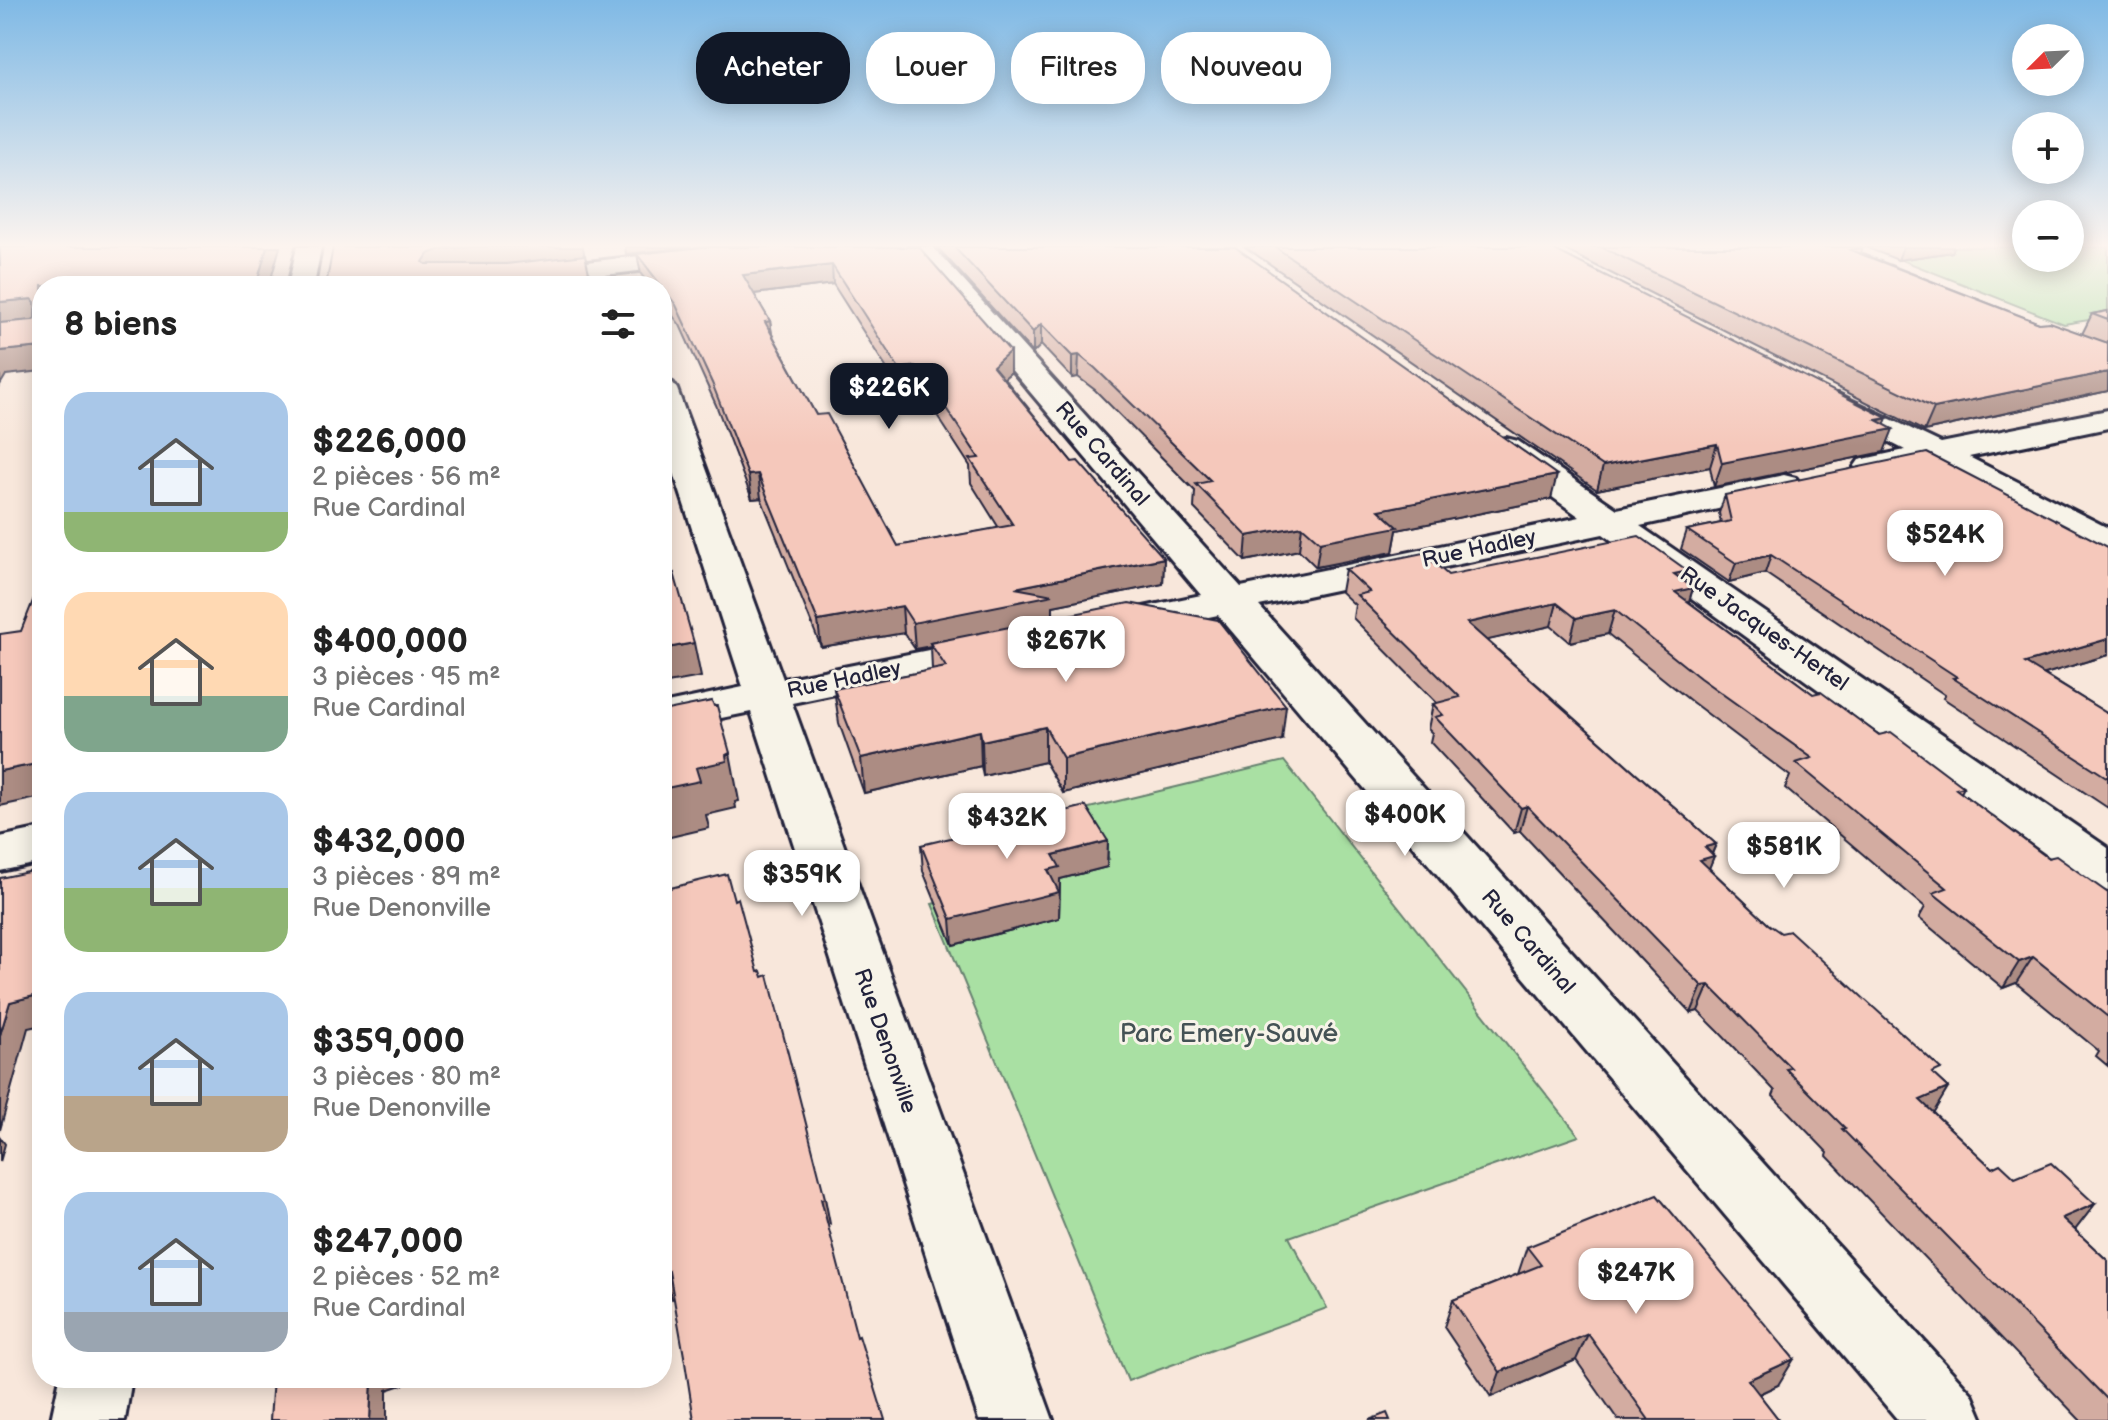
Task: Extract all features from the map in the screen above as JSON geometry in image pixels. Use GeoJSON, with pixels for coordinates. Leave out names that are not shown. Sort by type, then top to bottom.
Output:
{"type":"FeatureCollection","features":[{"type":"Feature","properties":{"kind":"street","name":"Rue Cardinal"},"geometry":{"type":"LineString","coordinates":[[978,313],[1946,1420]]}},
{"type":"Feature","properties":{"kind":"street"},"geometry":{"type":"LineString","coordinates":[[1807,387],[2108,542]]}},
{"type":"Feature","properties":{"kind":"street","name":"Rue Denonville"},"geometry":{"type":"LineString","coordinates":[[672,419],[1016,1420]]}},
{"type":"Feature","properties":{"kind":"street","name":"Rue Hadley"},"geometry":{"type":"LineString","coordinates":[[1083,631],[2108,419]]}},
{"type":"Feature","properties":{"kind":"street","name":"Rue Jacques-Hertel"},"geometry":{"type":"LineString","coordinates":[[1488,435],[2108,873]]}},
{"type":"Feature","properties":{"kind":"street","name":"Rue Hadley"},"geometry":{"type":"LineString","coordinates":[[672,715],[1022,644]]}},
{"type":"Feature","properties":{"kind":"street"},"geometry":{"type":"LineString","coordinates":[[0,854],[32,847]]}},
{"type":"Feature","properties":{"kind":"street"},"geometry":{"type":"LineString","coordinates":[[88,1420],[94,1388]]}},
{"type":"Feature","properties":{"kind":"green space"},"geometry":{"type":"Polygon","coordinates":[[[2037,313],[2108,313],[2108,317],[2064,324],[2037,313]]]}},
{"type":"Feature","properties":{"kind":"green space","name":"Parc Emery-Sauvé"},"geometry":{"type":"Polygon","coordinates":[[[1284,761],[1579,1136],[1289,1237],[1327,1308],[1128,1381],[932,904],[1109,859],[1081,810],[1284,761]]]}},
{"type":"Feature","properties":{"kind":"building"},"geometry":{"type":"Polygon","coordinates":[[[680,313],[765,313],[770,321],[765,322],[816,415],[827,414],[898,546],[1013,525],[970,459],[979,458],[934,390],[915,366],[899,369],[863,313],[977,313],[1010,351],[993,366],[1072,462],[1078,461],[1164,558],[1015,588],[1053,595],[913,623],[902,606],[818,621],[758,474],[748,475],[712,383],[680,313]]]}},
{"type":"Feature","properties":{"kind":"building"},"geometry":{"type":"Polygon","coordinates":[[[1016,313],[1329,313],[1557,475],[1379,510],[1398,527],[1320,542],[1302,526],[1247,536],[1196,484],[1211,481],[1095,368],[1079,355],[1072,356],[1041,324],[1033,332],[1016,313]]]}},
{"type":"Feature","properties":{"kind":"building"},"geometry":{"type":"Polygon","coordinates":[[[1374,313],[1680,313],[1887,418],[1876,420],[1893,429],[1722,463],[1717,444],[1603,466],[1374,313]]]}},
{"type":"Feature","properties":{"kind":"building"},"geometry":{"type":"Polygon","coordinates":[[[1738,313],[2014,313],[2108,343],[2108,372],[1934,408],[1738,313]]]}},
{"type":"Feature","properties":{"kind":"building"},"geometry":{"type":"Polygon","coordinates":[[[2108,313],[2108,320],[2092,314],[2108,313]]]}},
{"type":"Feature","properties":{"kind":"building"},"geometry":{"type":"Polygon","coordinates":[[[32,320],[32,348],[0,351],[0,323],[32,320]]]}},
{"type":"Feature","properties":{"kind":"building"},"geometry":{"type":"Polygon","coordinates":[[[1927,453],[2108,547],[2108,639],[2025,663],[2108,714],[2108,778],[1771,555],[1736,563],[1687,530],[1731,521],[1725,495],[1927,453]]]}},
{"type":"Feature","properties":{"kind":"building"},"geometry":{"type":"Polygon","coordinates":[[[1639,536],[1688,571],[1674,574],[1693,588],[1675,592],[1813,694],[1821,692],[1879,735],[1891,732],[1964,787],[1956,789],[2048,858],[2056,856],[2108,893],[2108,1017],[2033,957],[2019,962],[1933,893],[1947,888],[1796,763],[1812,758],[1700,678],[1615,610],[1576,618],[1557,603],[1467,623],[1716,844],[1705,847],[1714,856],[1700,860],[1768,924],[1781,933],[1790,931],[1941,1069],[1932,1073],[1948,1088],[1920,1100],[1992,1168],[2000,1164],[2015,1178],[2051,1163],[2095,1204],[2062,1218],[2108,1261],[2108,1400],[1842,1129],[1845,1128],[1786,1069],[1791,1068],[1730,1006],[1709,985],[1702,986],[1527,806],[1521,808],[1435,717],[1443,715],[1433,704],[1460,697],[1357,595],[1370,592],[1345,569],[1423,553],[1448,575],[1639,536]]]}},
{"type":"Feature","properties":{"kind":"building"},"geometry":{"type":"Polygon","coordinates":[[[672,573],[694,643],[672,647],[672,573]]]}},
{"type":"Feature","properties":{"kind":"building"},"geometry":{"type":"Polygon","coordinates":[[[32,603],[32,765],[0,771],[0,634],[21,631],[32,603]]]}},
{"type":"Feature","properties":{"kind":"building"},"geometry":{"type":"Polygon","coordinates":[[[1129,603],[1218,620],[1286,706],[1063,758],[1045,727],[982,741],[980,731],[861,758],[834,689],[946,667],[930,643],[1129,603]]]}},
{"type":"Feature","properties":{"kind":"building"},"geometry":{"type":"Polygon","coordinates":[[[712,701],[717,706],[730,753],[726,755],[727,761],[696,768],[700,781],[672,787],[672,709],[712,701]]]}},
{"type":"Feature","properties":{"kind":"building"},"geometry":{"type":"Polygon","coordinates":[[[1086,806],[1108,841],[1053,855],[1060,867],[1048,870],[1059,892],[951,919],[921,845],[1086,806]]]}},
{"type":"Feature","properties":{"kind":"building"},"geometry":{"type":"Polygon","coordinates":[[[32,871],[32,996],[10,1002],[0,1035],[0,878],[32,871]]]}},
{"type":"Feature","properties":{"kind":"building"},"geometry":{"type":"Polygon","coordinates":[[[727,874],[734,900],[738,898],[758,972],[761,971],[763,977],[768,975],[857,1337],[885,1420],[694,1420],[672,1288],[672,888],[727,874]]]}},
{"type":"Feature","properties":{"kind":"building"},"geometry":{"type":"Polygon","coordinates":[[[1657,1195],[1794,1359],[1748,1380],[1779,1420],[1649,1420],[1588,1334],[1500,1372],[1453,1300],[1541,1265],[1527,1247],[1657,1195]]]}},
{"type":"Feature","properties":{"kind":"building"},"geometry":{"type":"Polygon","coordinates":[[[272,1388],[372,1388],[370,1420],[270,1420],[272,1388]]]}},
{"type":"Feature","properties":{"kind":"building"},"geometry":{"type":"Polygon","coordinates":[[[1387,1413],[1390,1420],[1369,1420],[1387,1413]]]}}]}
